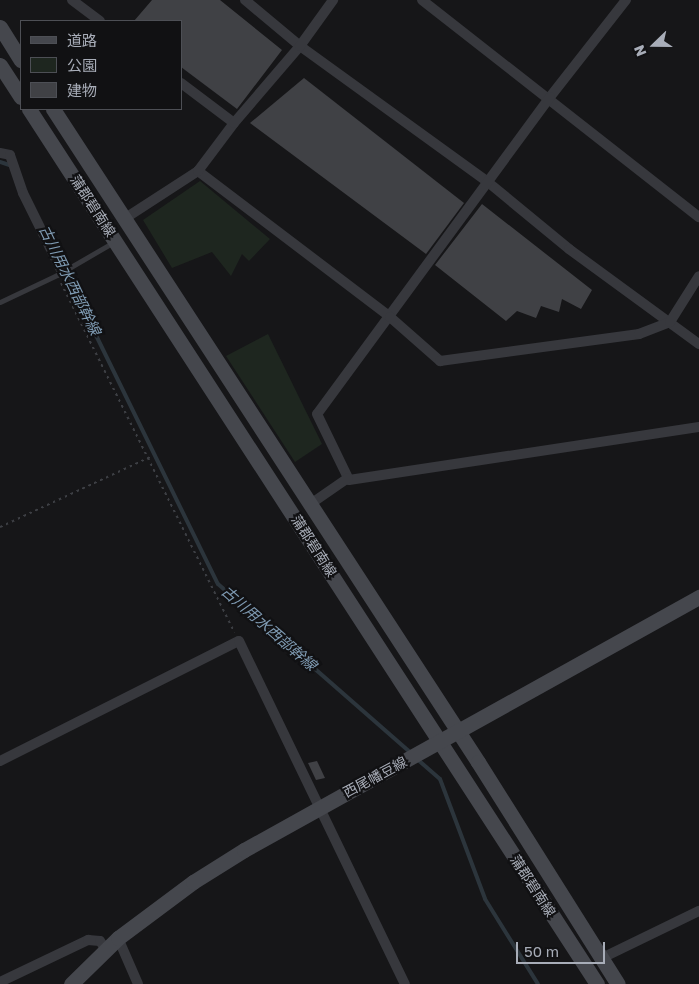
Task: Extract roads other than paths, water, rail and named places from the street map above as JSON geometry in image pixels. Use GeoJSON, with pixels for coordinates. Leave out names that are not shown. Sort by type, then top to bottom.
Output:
{"type":"FeatureCollection","features":[{"type":"Feature","properties":{"kind":"main road"},"geometry":{"type":"LineString","coordinates":[[0,27],[20,58]]}},
{"type":"Feature","properties":{"kind":"main road"},"geometry":{"type":"LineString","coordinates":[[0,65],[20,95]]}},
{"type":"Feature","properties":{"kind":"main road","name":"蒲郡碧南線"},"geometry":{"type":"LineString","coordinates":[[30,110],[116,241],[435,744],[597,984]]}},
{"type":"Feature","properties":{"kind":"main road","name":"蒲郡碧南線"},"geometry":{"type":"LineString","coordinates":[[54,110],[309,505],[458,730],[618,984]]}},
{"type":"Feature","properties":{"kind":"main road","name":"西尾幡豆線"},"geometry":{"type":"LineString","coordinates":[[71,984],[118,938],[193,882],[318,806],[409,759],[699,597]]}},
{"type":"Feature","properties":{"kind":"street"},"geometry":{"type":"LineString","coordinates":[[72,0],[99,20]]}},
{"type":"Feature","properties":{"kind":"street"},"geometry":{"type":"LineString","coordinates":[[245,0],[300,46],[489,183],[569,249],[698,341]]}},
{"type":"Feature","properties":{"kind":"street"},"geometry":{"type":"LineString","coordinates":[[124,219],[198,171],[234,123],[300,46],[333,0]]}},
{"type":"Feature","properties":{"kind":"street"},"geometry":{"type":"LineString","coordinates":[[422,0],[550,97],[699,217]]}},
{"type":"Feature","properties":{"kind":"street"},"geometry":{"type":"LineString","coordinates":[[348,478],[317,414],[489,183],[550,97],[626,0]]}},
{"type":"Feature","properties":{"kind":"street"},"geometry":{"type":"LineString","coordinates":[[182,84],[234,123]]}},
{"type":"Feature","properties":{"kind":"street"},"geometry":{"type":"LineString","coordinates":[[0,153],[10,155],[24,193],[60,274]]}},
{"type":"Feature","properties":{"kind":"street"},"geometry":{"type":"LineString","coordinates":[[198,171],[390,317],[440,361],[639,334],[670,322],[699,276]]}},
{"type":"Feature","properties":{"kind":"street"},"geometry":{"type":"LineString","coordinates":[[309,505],[348,478],[699,427]]}},
{"type":"Feature","properties":{"kind":"street"},"geometry":{"type":"LineString","coordinates":[[0,761],[239,641],[405,984]]}},
{"type":"Feature","properties":{"kind":"street"},"geometry":{"type":"LineString","coordinates":[[602,958],[699,911]]}},
{"type":"Feature","properties":{"kind":"street"},"geometry":{"type":"LineString","coordinates":[[118,938],[138,984]]}},
{"type":"Feature","properties":{"kind":"street"},"geometry":{"type":"LineString","coordinates":[[0,982],[88,940],[100,942],[106,950]]}},
{"type":"Feature","properties":{"kind":"lane"},"geometry":{"type":"LineString","coordinates":[[0,302],[60,274],[116,241]]}},
{"type":"Feature","properties":{"kind":"waterway","name":"古川用水西部幹線"},"geometry":{"type":"LineString","coordinates":[[0,162],[12,166]]}},
{"type":"Feature","properties":{"kind":"waterway","name":"古川用水西部幹線"},"geometry":{"type":"LineString","coordinates":[[65,272],[218,584],[410,752]]}},
{"type":"Feature","properties":{"kind":"waterway","name":"古川用水西部幹線"},"geometry":{"type":"LineString","coordinates":[[417,759],[440,779],[485,899],[538,984]]}}]}
